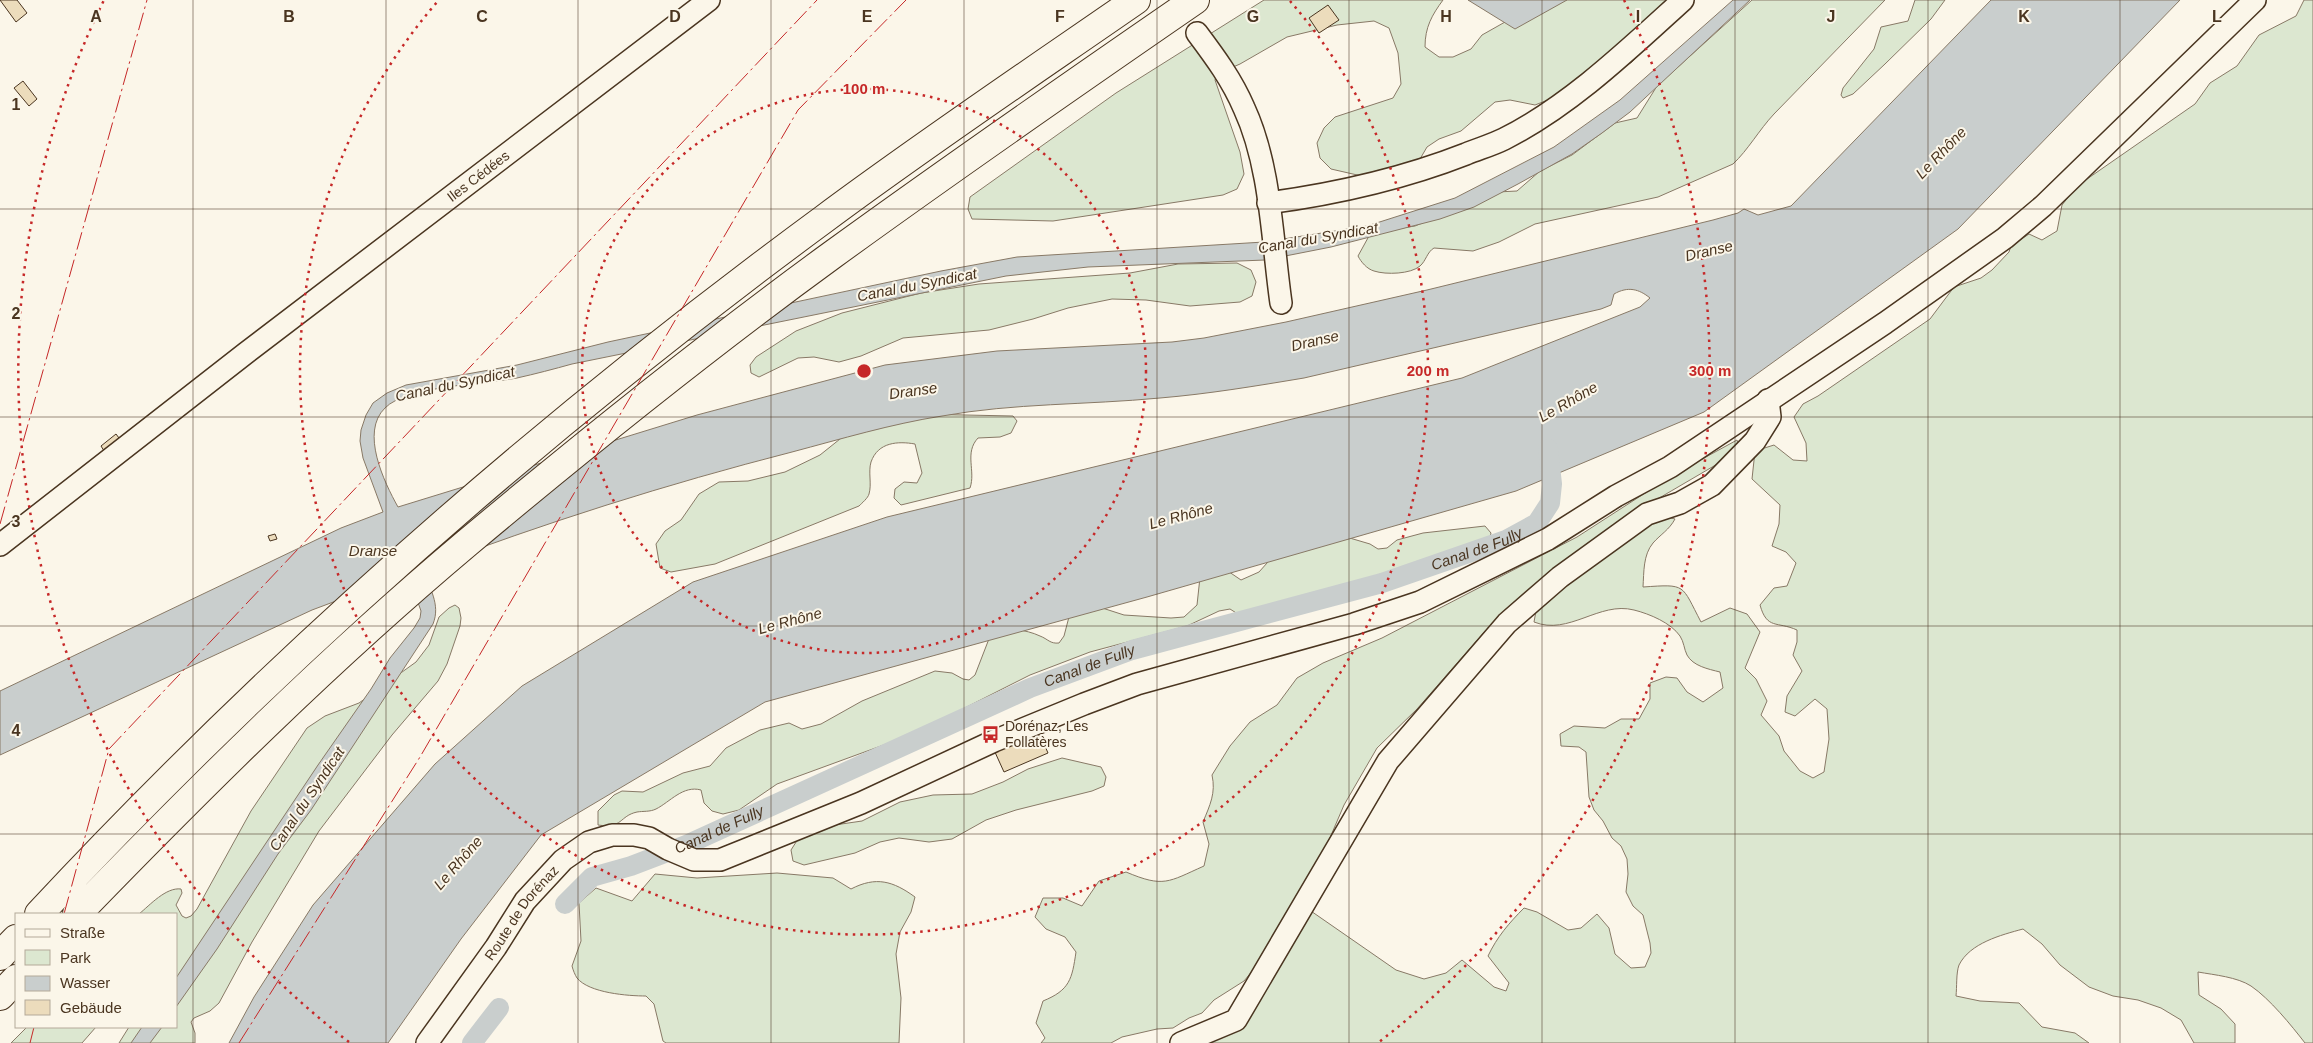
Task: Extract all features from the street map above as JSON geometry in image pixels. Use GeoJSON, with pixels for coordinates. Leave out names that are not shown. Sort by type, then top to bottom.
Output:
{"type":"FeatureCollection","features":[{"type":"Feature","properties":{"kind":"highway"},"geometry":{"type":"LineString","coordinates":[[40,913],[137,813],[306,650],[471,502],[632,367],[824,218],[1136,0]]}},
{"type":"Feature","properties":{"kind":"highway"},"geometry":{"type":"LineString","coordinates":[[78,913],[234,756],[387,613],[466,544],[652,393],[837,251],[1009,128],[1195,0]]}},
{"type":"Feature","properties":{"kind":"highway"},"geometry":{"type":"LineString","coordinates":[[0,956],[15,939]]}},
{"type":"Feature","properties":{"kind":"highway"},"geometry":{"type":"LineString","coordinates":[[0,996],[15,980]]}},
{"type":"Feature","properties":{"kind":"street","name":"Iles Cédées"},"geometry":{"type":"LineString","coordinates":[[0,546],[246,353],[709,0]]}},
{"type":"Feature","properties":{"kind":"street"},"geometry":{"type":"LineString","coordinates":[[1269,210],[1423,171],[1504,139],[1570,98],[1633,46],[1683,0]]}},
{"type":"Feature","properties":{"kind":"street"},"geometry":{"type":"LineString","coordinates":[[1181,1043],[1236,1020],[1388,761],[1507,623],[1560,577],[1647,514],[1680,503],[1712,485],[1755,441],[1770,417],[1768,400],[1885,323],[2005,238],[2050,199],[2255,0]]}},
{"type":"Feature","properties":{"kind":"street"},"geometry":{"type":"LineString","coordinates":[[1198,33],[1227,74],[1245,109],[1261,164],[1269,210],[1279,293]]}},
{"type":"Feature","properties":{"kind":"street","name":"Route de Dorénaz"},"geometry":{"type":"LineString","coordinates":[[427,1043],[496,947],[525,900],[563,860],[583,846],[599,838],[624,835],[649,838],[694,860],[712,861],[733,856],[861,803],[1030,726],[1137,684],[1354,624],[1420,602],[1548,539],[1616,496],[1670,467],[1768,400]]}},
{"type":"Feature","properties":{"kind":"green space"},"geometry":{"type":"Polygon","coordinates":[[[1264,0],[1443,0],[1430,22],[1426,33],[1425,47],[1439,57],[1453,57],[1471,49],[1482,35],[1544,0],[1678,0],[1648,45],[1632,62],[1612,75],[1535,105],[1510,100],[1495,102],[1461,131],[1439,139],[1427,147],[1420,159],[1412,183],[1401,185],[1331,169],[1320,158],[1317,143],[1324,128],[1335,117],[1393,98],[1401,84],[1398,53],[1389,28],[1374,21],[1337,25],[1287,37],[1240,64],[1217,74],[1215,80],[1240,152],[1244,174],[1237,189],[1223,195],[1053,221],[972,219],[968,209],[970,197],[1116,93],[1264,0]]]}},
{"type":"Feature","properties":{"kind":"green space"},"geometry":{"type":"Polygon","coordinates":[[[1752,0],[1885,0],[1774,114],[1744,153],[1733,164],[1658,197],[1535,224],[1499,242],[1473,251],[1434,248],[1420,266],[1411,271],[1391,273],[1374,271],[1361,261],[1358,256],[1369,236],[1383,231],[1415,226],[1497,192],[1517,191],[1540,171],[1572,155],[1615,123],[1637,118],[1657,86],[1752,0]]]}},
{"type":"Feature","properties":{"kind":"green space"},"geometry":{"type":"Polygon","coordinates":[[[1915,0],[1945,0],[1931,19],[1885,64],[1853,94],[1843,98],[1841,95],[1843,88],[1874,49],[1881,27],[1908,21],[1915,0]]]}},
{"type":"Feature","properties":{"kind":"green space"},"geometry":{"type":"Polygon","coordinates":[[[2304,0],[2313,0],[2313,1043],[2305,1043],[2273,1005],[2251,986],[2233,978],[2198,972],[2199,995],[2221,1009],[2235,1024],[2235,1043],[2194,1043],[2181,1020],[2161,1008],[2138,1000],[2113,996],[2089,987],[2060,965],[2042,944],[2023,929],[1987,941],[1964,957],[1958,968],[1956,996],[1980,1001],[2019,1003],[2042,1027],[2075,1033],[2089,1043],[1192,1043],[1257,1000],[1308,909],[1396,970],[1424,979],[1446,973],[1462,960],[1494,987],[1506,991],[1509,983],[1488,956],[1504,930],[1524,908],[1537,912],[1568,930],[1581,928],[1597,914],[1609,928],[1615,954],[1631,968],[1645,967],[1651,953],[1650,943],[1643,915],[1633,906],[1626,892],[1627,859],[1621,846],[1612,838],[1603,821],[1594,810],[1589,797],[1586,752],[1579,747],[1561,746],[1560,734],[1574,726],[1605,728],[1621,719],[1639,719],[1650,699],[1650,683],[1666,677],[1677,678],[1687,692],[1703,702],[1723,688],[1720,672],[1693,662],[1687,655],[1681,638],[1671,627],[1660,620],[1634,610],[1609,610],[1559,625],[1534,622],[1536,611],[1549,597],[1656,514],[1675,519],[1653,543],[1647,553],[1643,587],[1668,586],[1681,589],[1690,600],[1701,622],[1730,608],[1747,614],[1760,632],[1745,668],[1756,679],[1767,701],[1761,715],[1779,736],[1784,751],[1800,771],[1813,778],[1824,772],[1829,739],[1827,709],[1815,699],[1795,716],[1785,712],[1787,696],[1802,671],[1793,655],[1797,642],[1797,630],[1770,622],[1760,605],[1774,588],[1787,586],[1796,563],[1786,552],[1772,546],[1779,524],[1780,505],[1752,479],[1755,451],[1774,445],[1793,460],[1807,461],[1806,443],[1794,417],[1803,404],[1818,396],[1930,319],[1954,287],[1981,278],[1992,270],[2009,252],[2011,246],[2029,234],[2042,240],[2057,231],[2062,205],[2077,186],[2195,104],[2210,83],[2237,66],[2259,35],[2296,16],[2304,0]]]}},
{"type":"Feature","properties":{"kind":"green space"},"geometry":{"type":"Polygon","coordinates":[[[1237,263],[1251,270],[1256,282],[1252,296],[1240,302],[1190,306],[1146,300],[1112,299],[1068,308],[989,330],[903,338],[861,356],[839,362],[814,357],[798,358],[759,377],[751,373],[750,365],[756,357],[796,331],[842,313],[921,293],[979,284],[1130,273],[1178,264],[1237,263]]]}},
{"type":"Feature","properties":{"kind":"green space"},"geometry":{"type":"Polygon","coordinates":[[[917,414],[1013,416],[1017,421],[1011,433],[1000,437],[978,438],[974,444],[971,456],[972,475],[970,488],[901,505],[894,498],[895,489],[904,482],[917,483],[922,473],[915,444],[889,444],[878,450],[874,455],[870,466],[869,494],[859,506],[715,564],[671,572],[660,568],[656,544],[665,531],[681,520],[699,494],[719,482],[748,481],[785,472],[820,455],[855,427],[917,414]]]}},
{"type":"Feature","properties":{"kind":"green space"},"geometry":{"type":"Polygon","coordinates":[[[1737,440],[1738,444],[1731,456],[1637,511],[1511,607],[1486,630],[1417,709],[1377,748],[1344,805],[1329,840],[1269,951],[1244,981],[1214,1000],[1202,1013],[1189,1018],[1173,1028],[1157,1029],[1122,1037],[1111,1043],[1041,1043],[1045,1038],[1036,1023],[1043,1001],[1059,992],[1068,983],[1073,970],[1076,952],[1065,937],[1046,929],[1035,917],[1043,898],[1063,898],[1082,906],[1099,881],[1126,872],[1149,880],[1166,881],[1204,866],[1209,844],[1203,822],[1213,793],[1212,775],[1230,746],[1250,722],[1277,705],[1297,678],[1323,663],[1382,638],[1577,537],[1673,475],[1737,440]]]}},
{"type":"Feature","properties":{"kind":"green space"},"geometry":{"type":"Polygon","coordinates":[[[1485,526],[1491,533],[1489,541],[1479,549],[1380,576],[1278,607],[1259,617],[1241,616],[1230,609],[1219,611],[1187,626],[1090,652],[1030,675],[911,735],[777,784],[739,810],[723,814],[712,811],[704,803],[701,790],[694,789],[677,795],[654,810],[631,814],[617,824],[598,825],[598,811],[614,795],[622,791],[643,792],[683,773],[710,766],[726,748],[760,730],[789,723],[802,729],[821,724],[862,701],[935,671],[952,673],[969,680],[975,675],[992,631],[1010,629],[1022,631],[1043,637],[1051,642],[1059,643],[1064,636],[1070,613],[1093,605],[1124,615],[1184,617],[1197,605],[1201,568],[1216,563],[1241,580],[1259,572],[1284,544],[1326,531],[1370,544],[1378,549],[1387,548],[1397,540],[1423,533],[1485,526]]]}},
{"type":"Feature","properties":{"kind":"green space"},"geometry":{"type":"Polygon","coordinates":[[[455,605],[459,608],[460,626],[447,664],[438,681],[392,735],[319,831],[252,942],[219,1003],[210,1011],[194,1018],[191,1022],[195,1033],[195,1043],[119,1043],[128,1028],[178,1028],[178,913],[140,913],[164,894],[175,889],[181,889],[182,893],[176,905],[182,916],[186,918],[191,916],[197,909],[251,811],[307,728],[325,716],[359,703],[416,662],[429,645],[439,617],[455,605]]]}},
{"type":"Feature","properties":{"kind":"green space"},"geometry":{"type":"Polygon","coordinates":[[[1062,758],[1101,767],[1106,777],[1104,786],[986,820],[952,839],[929,842],[899,838],[880,842],[855,853],[804,865],[793,861],[791,850],[798,839],[821,827],[862,821],[900,802],[933,795],[972,794],[1003,782],[1028,769],[1062,758]]]}},
{"type":"Feature","properties":{"kind":"green space"},"geometry":{"type":"Polygon","coordinates":[[[777,873],[833,878],[851,889],[868,883],[884,882],[899,887],[915,897],[911,912],[900,932],[896,954],[901,998],[899,1043],[666,1043],[663,1041],[654,1004],[646,996],[599,990],[590,987],[577,978],[572,966],[581,941],[579,903],[596,888],[632,901],[655,874],[697,878],[777,873]]]}},
{"type":"Feature","properties":{"kind":"green space"},"geometry":{"type":"Polygon","coordinates":[[[26,1028],[95,1028],[82,1043],[11,1043],[26,1028]]]}},
{"type":"Feature","properties":{"kind":"water"},"geometry":{"type":"Polygon","coordinates":[[[1468,0],[1567,0],[1515,29],[1468,0]]]}},
{"type":"Feature","properties":{"kind":"water"},"geometry":{"type":"Polygon","coordinates":[[[1733,0],[1750,0],[1630,112],[1602,133],[1572,154],[1518,184],[1474,207],[1440,219],[1331,247],[1265,260],[1088,267],[1006,276],[572,364],[517,378],[428,390],[395,401],[385,408],[378,418],[374,443],[381,471],[398,507],[697,415],[885,365],[997,351],[1172,342],[1204,338],[1286,322],[1427,290],[1713,220],[1738,213],[1744,209],[1758,215],[1791,206],[1991,0],[2180,0],[1958,229],[1704,412],[1516,491],[1147,597],[765,702],[541,835],[461,939],[388,1043],[229,1043],[254,997],[313,905],[435,764],[522,686],[693,582],[887,517],[1462,378],[1640,307],[1650,298],[1642,292],[1629,289],[1624,290],[1614,294],[1611,305],[1601,309],[1304,378],[1196,394],[996,409],[904,423],[745,464],[652,491],[514,536],[423,569],[435,603],[436,610],[433,624],[311,810],[278,854],[217,949],[178,1004],[178,975],[390,658],[420,618],[421,611],[408,574],[312,610],[0,755],[0,691],[341,528],[383,512],[363,458],[360,441],[361,430],[366,415],[373,403],[387,393],[406,385],[517,365],[608,342],[941,271],[1017,257],[1264,242],[1367,226],[1455,198],[1554,147],[1620,100],[1733,0]]]}},
{"type":"Feature","properties":{"kind":"water"},"geometry":{"type":"Polygon","coordinates":[[[141,1028],[161,1028],[150,1043],[131,1043],[141,1028]]]}},
{"type":"Feature","properties":{"kind":"building"},"geometry":{"type":"Polygon","coordinates":[[[0,0],[17,0],[27,13],[16,22],[0,0]]]}},
{"type":"Feature","properties":{"kind":"building"},"geometry":{"type":"Polygon","coordinates":[[[1328,5],[1339,20],[1319,33],[1309,18],[1328,5]]]}},
{"type":"Feature","properties":{"kind":"building"},"geometry":{"type":"Polygon","coordinates":[[[23,81],[37,99],[29,106],[14,88],[23,81]]]}},
{"type":"Feature","properties":{"kind":"building"},"geometry":{"type":"Polygon","coordinates":[[[116,434],[122,442],[106,454],[101,446],[116,434]]]}},
{"type":"Feature","properties":{"kind":"building"},"geometry":{"type":"Polygon","coordinates":[[[275,534],[277,539],[270,541],[268,536],[275,534]]]}},
{"type":"Feature","properties":{"kind":"building"},"geometry":{"type":"Polygon","coordinates":[[[1038,730],[1048,753],[1004,772],[994,750],[1038,730]]]}},
{"type":"Feature","properties":{"kind":"waterway","name":"Canal de Fully"},"geometry":{"type":"LineString","coordinates":[[565,904],[592,877],[631,866],[686,845],[1030,688],[1132,650],[1382,583],[1506,540],[1537,523],[1550,503],[1552,484],[1548,449]]}},
{"type":"Feature","properties":{"kind":"waterway","name":"Canal de Fully"},"geometry":{"type":"LineString","coordinates":[[472,1043],[499,1008]]}},
{"type":"Feature","properties":{"kind":"power"},"geometry":{"type":"LineString","coordinates":[[0,524],[147,0]]}},
{"type":"Feature","properties":{"kind":"power"},"geometry":{"type":"LineString","coordinates":[[64,913],[109,749],[817,0]]}},
{"type":"Feature","properties":{"kind":"power"},"geometry":{"type":"LineString","coordinates":[[239,1043],[420,757],[798,110],[906,0]]}},
{"type":"Feature","properties":{"kind":"power"},"geometry":{"type":"LineString","coordinates":[[30,1043],[34,1028]]}},
{"type":"Feature","properties":{"kind":"place","name":"Dorénaz, Les Follatères"},"geometry":{"type":"Point","coordinates":[991,734]}},
{"type":"Feature","properties":{"kind":"water label","name":"Le Rhône"},"geometry":{"type":"Point","coordinates":[1941,153]}},
{"type":"Feature","properties":{"kind":"water label","name":"Canal du Syndicat"},"geometry":{"type":"Point","coordinates":[1318,238]}},
{"type":"Feature","properties":{"kind":"water label","name":"Dranse"},"geometry":{"type":"Point","coordinates":[1709,251]}},
{"type":"Feature","properties":{"kind":"water label","name":"Canal du Syndicat"},"geometry":{"type":"Point","coordinates":[917,285]}},
{"type":"Feature","properties":{"kind":"water label","name":"Dranse"},"geometry":{"type":"Point","coordinates":[1315,341]}},
{"type":"Feature","properties":{"kind":"water label","name":"Canal du Syndicat"},"geometry":{"type":"Point","coordinates":[455,384]}},
{"type":"Feature","properties":{"kind":"water label","name":"Dranse"},"geometry":{"type":"Point","coordinates":[913,391]}},
{"type":"Feature","properties":{"kind":"water label","name":"Le Rhône"},"geometry":{"type":"Point","coordinates":[1568,402]}},
{"type":"Feature","properties":{"kind":"water label","name":"Le Rhône"},"geometry":{"type":"Point","coordinates":[1181,516]}},
{"type":"Feature","properties":{"kind":"water label","name":"Dranse"},"geometry":{"type":"Point","coordinates":[373,551]}},
{"type":"Feature","properties":{"kind":"water label","name":"Le Rhône"},"geometry":{"type":"Point","coordinates":[790,621]}},
{"type":"Feature","properties":{"kind":"water label","name":"Canal du Syndicat"},"geometry":{"type":"Point","coordinates":[307,799]}},
{"type":"Feature","properties":{"kind":"water label","name":"Le Rhône"},"geometry":{"type":"Point","coordinates":[458,863]}}]}
